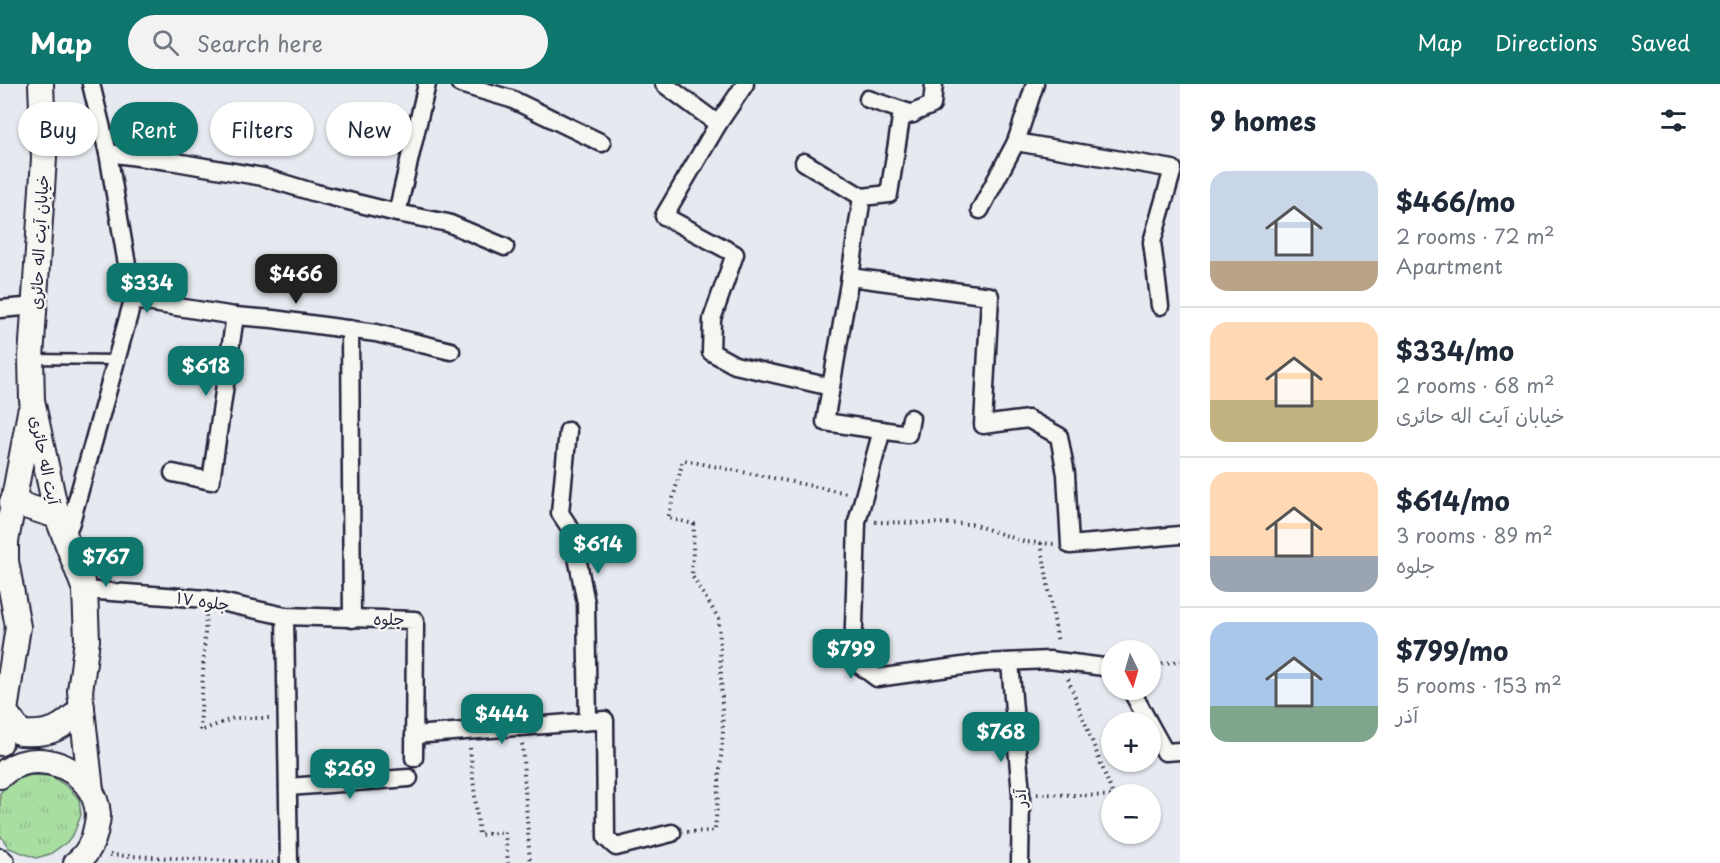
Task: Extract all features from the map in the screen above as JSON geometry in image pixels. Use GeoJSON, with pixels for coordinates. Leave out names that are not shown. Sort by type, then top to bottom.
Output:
{"type":"FeatureCollection","features":[{"type":"Feature","properties":{"kind":"main road","name":"خیابان آیت اله حائری"},"geometry":{"type":"LineString","coordinates":[[32,400],[31,358],[44,158],[41,84]]}},
{"type":"Feature","properties":{"kind":"main road","name":"آیت اله حائری"},"geometry":{"type":"LineString","coordinates":[[0,743],[18,627],[6,561],[6,541],[32,400]]}},
{"type":"Feature","properties":{"kind":"main road","name":"آیت اله حائری"},"geometry":{"type":"LineString","coordinates":[[32,400],[61,527],[85,590],[87,640],[80,691],[90,790],[98,814],[99,852]]}},
{"type":"Feature","properties":{"kind":"main road"},"geometry":{"type":"LineString","coordinates":[[12,502],[61,527]]}},
{"type":"Feature","properties":{"kind":"main road"},"geometry":{"type":"LineString","coordinates":[[5,712],[21,733],[44,734],[70,721],[82,708]]}},
{"type":"Feature","properties":{"kind":"main road"},"geometry":{"type":"LineString","coordinates":[[0,776],[28,761],[52,761],[75,772],[90,790]]}},
{"type":"Feature","properties":{"kind":"main road"},"geometry":{"type":"LineString","coordinates":[[76,863],[82,858],[99,852]]}},
{"type":"Feature","properties":{"kind":"street"},"geometry":{"type":"LineString","coordinates":[[61,527],[71,522],[133,300],[108,153],[91,84]]}},
{"type":"Feature","properties":{"kind":"street"},"geometry":{"type":"LineString","coordinates":[[397,213],[427,84]]}},
{"type":"Feature","properties":{"kind":"street"},"geometry":{"type":"LineString","coordinates":[[460,84],[482,87],[511,99],[602,143]]}},
{"type":"Feature","properties":{"kind":"street"},"geometry":{"type":"LineString","coordinates":[[664,84],[718,124]]}},
{"type":"Feature","properties":{"kind":"street"},"geometry":{"type":"LineString","coordinates":[[745,84],[718,124],[664,216],[735,254],[712,319],[711,352],[735,365],[831,387]]}},
{"type":"Feature","properties":{"kind":"street"},"geometry":{"type":"LineString","coordinates":[[804,162],[862,197],[890,195],[902,118],[932,105],[934,84]]}},
{"type":"Feature","properties":{"kind":"street"},"geometry":{"type":"LineString","coordinates":[[980,210],[1016,141],[1035,84]]}},
{"type":"Feature","properties":{"kind":"street"},"geometry":{"type":"LineString","coordinates":[[868,99],[913,114]]}},
{"type":"Feature","properties":{"kind":"street"},"geometry":{"type":"LineString","coordinates":[[1016,141],[1173,169],[1152,242],[1160,306]]}},
{"type":"Feature","properties":{"kind":"street"},"geometry":{"type":"LineString","coordinates":[[108,153],[263,177],[316,193],[448,223],[505,247]]}},
{"type":"Feature","properties":{"kind":"street"},"geometry":{"type":"LineString","coordinates":[[862,197],[825,422],[908,434],[911,418]]}},
{"type":"Feature","properties":{"kind":"street"},"geometry":{"type":"LineString","coordinates":[[850,277],[990,296],[983,425],[1028,419],[1059,436],[1066,474],[1070,545],[1180,535]]}},
{"type":"Feature","properties":{"kind":"street"},"geometry":{"type":"LineString","coordinates":[[133,300],[235,316],[376,333],[451,351]]}},
{"type":"Feature","properties":{"kind":"street"},"geometry":{"type":"LineString","coordinates":[[0,309],[36,306]]}},
{"type":"Feature","properties":{"kind":"street"},"geometry":{"type":"LineString","coordinates":[[173,473],[211,481],[235,316]]}},
{"type":"Feature","properties":{"kind":"street"},"geometry":{"type":"LineString","coordinates":[[350,329],[352,619]]}},
{"type":"Feature","properties":{"kind":"street"},"geometry":{"type":"LineString","coordinates":[[882,430],[857,522],[854,660],[877,678],[984,663],[1049,660],[1101,667]]}},
{"type":"Feature","properties":{"kind":"street"},"geometry":{"type":"LineString","coordinates":[[568,431],[560,513],[572,531],[586,603],[606,838],[616,847],[672,833]]}},
{"type":"Feature","properties":{"kind":"street","name":"جلوه ۱۷"},"geometry":{"type":"LineString","coordinates":[[85,590],[207,599],[285,616]]}},
{"type":"Feature","properties":{"kind":"street"},"geometry":{"type":"LineString","coordinates":[[285,616],[289,863]]}},
{"type":"Feature","properties":{"kind":"street","name":"جلوه"},"geometry":{"type":"LineString","coordinates":[[285,616],[415,620],[414,758]]}},
{"type":"Feature","properties":{"kind":"street","name":"آذر"},"geometry":{"type":"LineString","coordinates":[[1010,662],[1021,794],[1020,863]]}},
{"type":"Feature","properties":{"kind":"street"},"geometry":{"type":"LineString","coordinates":[[414,735],[597,720]]}},
{"type":"Feature","properties":{"kind":"street"},"geometry":{"type":"LineString","coordinates":[[1161,745],[1165,752],[1180,751]]}},
{"type":"Feature","properties":{"kind":"street"},"geometry":{"type":"LineString","coordinates":[[288,787],[410,778]]}},
{"type":"Feature","properties":{"kind":"lane"},"geometry":{"type":"LineString","coordinates":[[31,358],[116,360]]}},
{"type":"Feature","properties":{"kind":"path"},"geometry":{"type":"LineString","coordinates":[[672,833],[715,831],[723,731],[720,619],[692,576],[694,524],[668,518],[683,460],[863,496]]}},
{"type":"Feature","properties":{"kind":"path"},"geometry":{"type":"LineString","coordinates":[[857,522],[972,524],[1025,542],[1070,545]]}},
{"type":"Feature","properties":{"kind":"path"},"geometry":{"type":"LineString","coordinates":[[1041,543],[1061,662],[1107,784]]}},
{"type":"Feature","properties":{"kind":"path"},"geometry":{"type":"LineString","coordinates":[[207,599],[200,731],[234,718],[286,717]]}},
{"type":"Feature","properties":{"kind":"path"},"geometry":{"type":"LineString","coordinates":[[1161,664],[1180,662]]}},
{"type":"Feature","properties":{"kind":"path"},"geometry":{"type":"LineString","coordinates":[[527,726],[530,863]]}},
{"type":"Feature","properties":{"kind":"path"},"geometry":{"type":"LineString","coordinates":[[469,730],[479,835],[506,832],[508,863]]}},
{"type":"Feature","properties":{"kind":"path"},"geometry":{"type":"LineString","coordinates":[[1021,794],[1101,796]]}},
{"type":"Feature","properties":{"kind":"path"},"geometry":{"type":"LineString","coordinates":[[99,852],[280,863]]}},
{"type":"Feature","properties":{"kind":"green space"},"geometry":{"type":"Polygon","coordinates":[[[31,775],[51,776],[69,788],[79,799],[81,815],[74,833],[67,842],[50,854],[36,858],[9,848],[0,835],[0,793],[10,782],[31,775]]]}}]}
